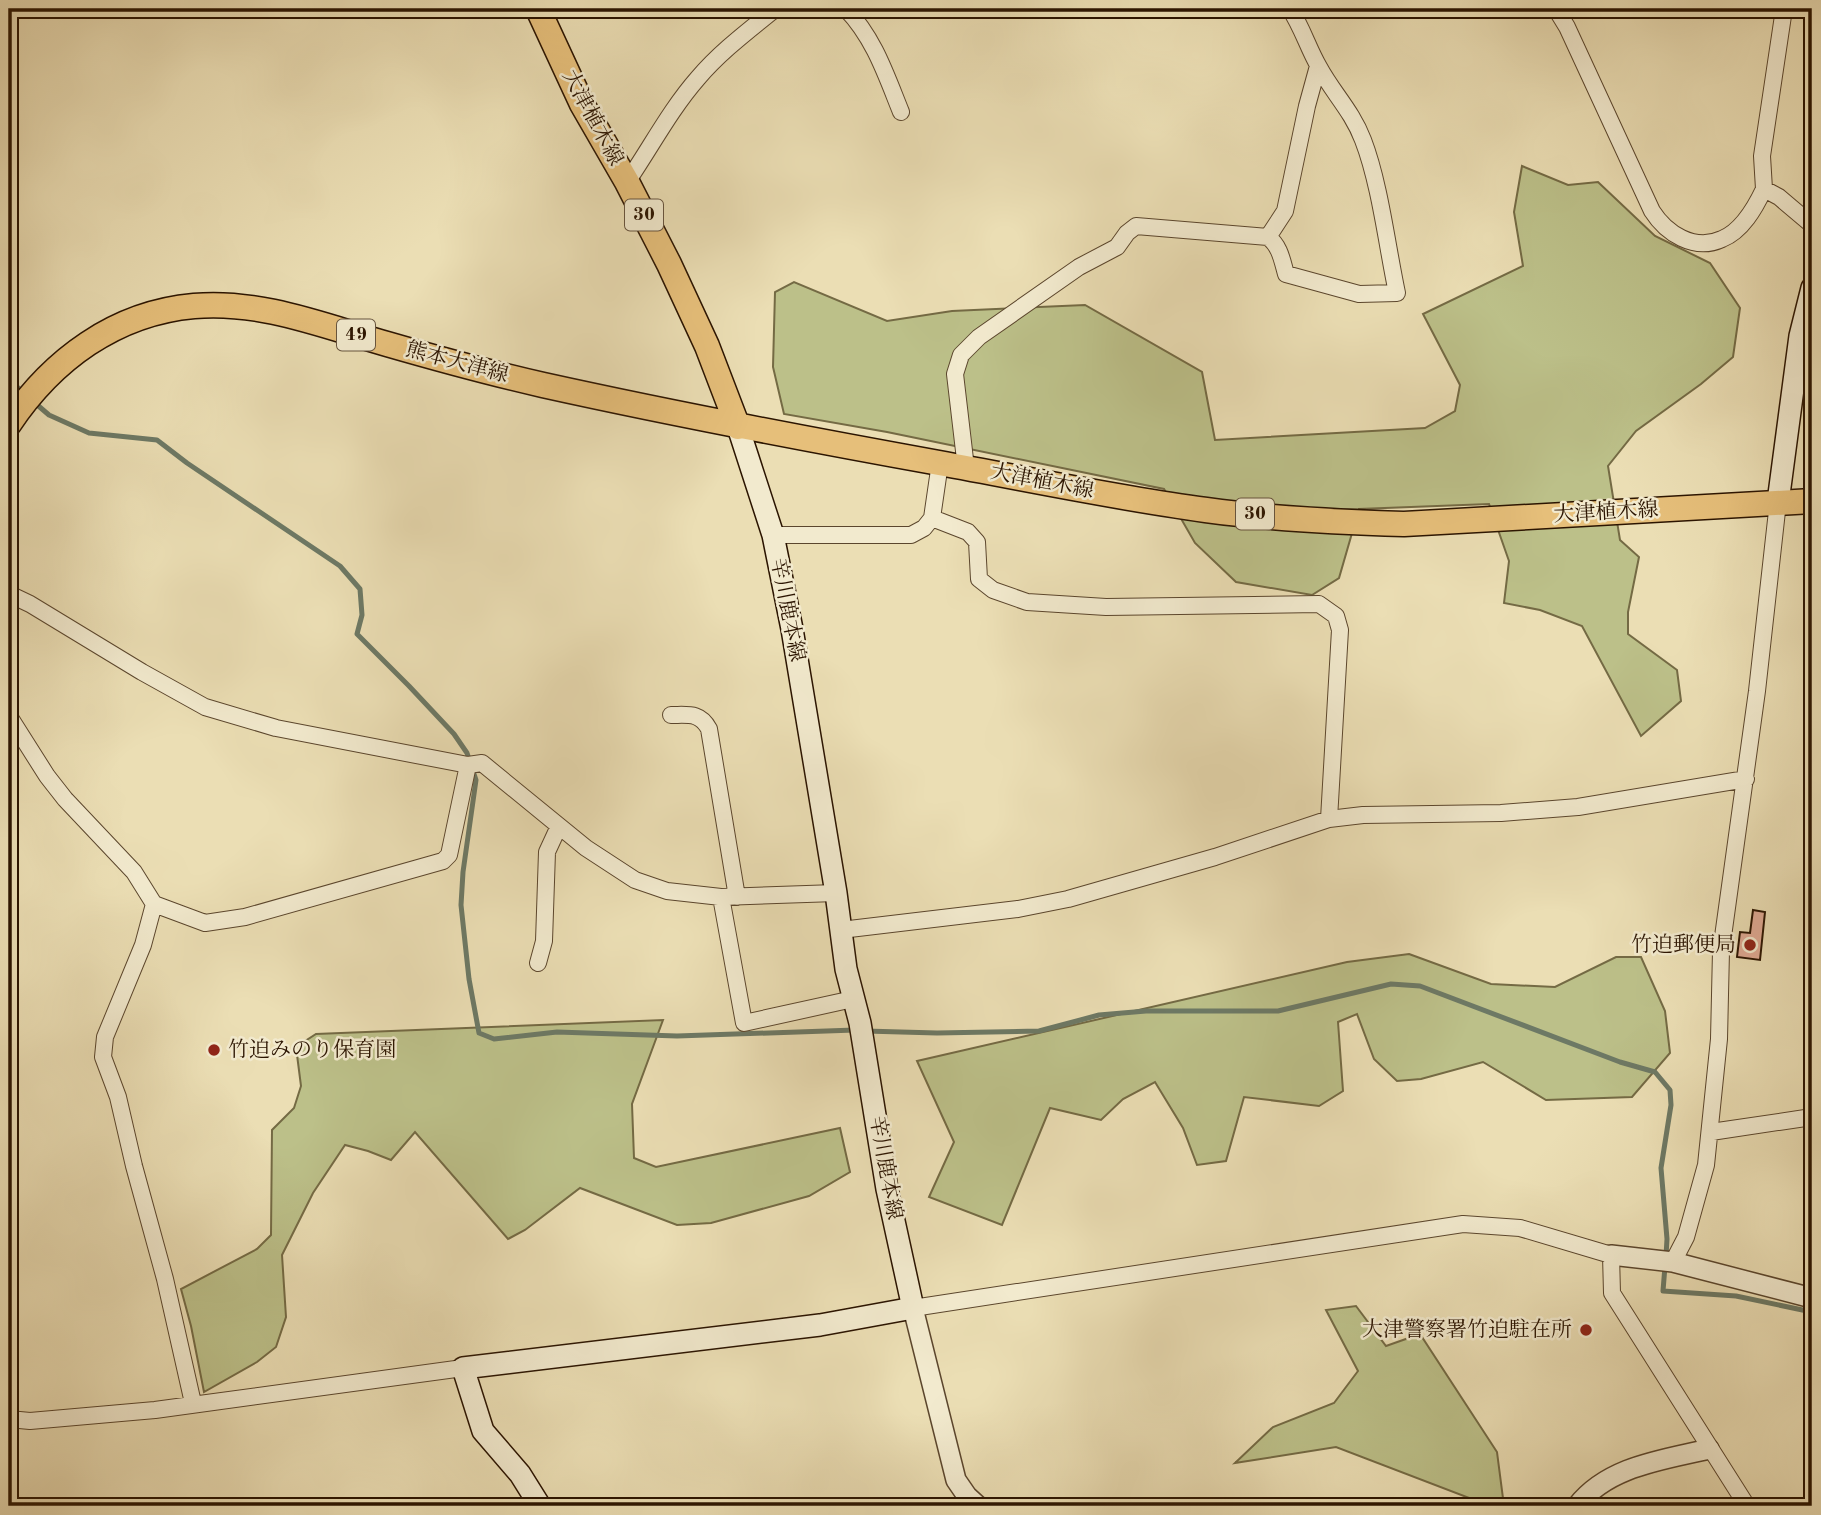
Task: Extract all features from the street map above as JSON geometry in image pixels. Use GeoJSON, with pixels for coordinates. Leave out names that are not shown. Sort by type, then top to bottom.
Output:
{"type":"FeatureCollection","features":[{"type":"Feature","properties":{"kind":"main road","name":"大津植木線"},"geometry":{"type":"LineString","coordinates":[[538,9],[582,104],[627,182],[707,346],[738,427],[1122,498],[1209,511],[1342,522],[1404,524],[1812,501]]}},
{"type":"Feature","properties":{"kind":"main road"},"geometry":{"type":"LineString","coordinates":[[1778,502],[1800,336],[1812,288]]}},
{"type":"Feature","properties":{"kind":"main road","name":"熊本大津線"},"geometry":{"type":"LineString","coordinates":[[9,424],[48,376],[81,346],[150,315],[192,306],[230,306],[277,312],[481,371],[738,427]]}},
{"type":"Feature","properties":{"kind":"main road","name":"辛川鹿本線"},"geometry":{"type":"LineString","coordinates":[[738,427],[773,535],[792,629],[853,999],[887,1189],[913,1308]]}},
{"type":"Feature","properties":{"kind":"main road"},"geometry":{"type":"LineString","coordinates":[[540,1506],[520,1474],[484,1431],[463,1368],[820,1325],[913,1308]]}},
{"type":"Feature","properties":{"kind":"street"},"geometry":{"type":"LineString","coordinates":[[627,182],[679,101],[699,77],[723,52],[775,9]]}},
{"type":"Feature","properties":{"kind":"street"},"geometry":{"type":"LineString","coordinates":[[846,9],[859,22],[872,42],[901,111]]}},
{"type":"Feature","properties":{"kind":"street"},"geometry":{"type":"LineString","coordinates":[[965,468],[955,374],[961,355],[979,337],[1079,267],[1117,247],[1126,233],[1136,226],[1268,237],[1280,252],[1286,274],[1359,294],[1397,293],[1364,141],[1350,110],[1318,66],[1299,22],[1290,9]]}},
{"type":"Feature","properties":{"kind":"street"},"geometry":{"type":"LineString","coordinates":[[1556,9],[1567,27],[1646,199],[1660,223],[1678,238],[1701,243],[1722,239],[1743,223],[1764,189],[1762,156],[1784,9]]}},
{"type":"Feature","properties":{"kind":"street"},"geometry":{"type":"LineString","coordinates":[[1268,237],[1285,211],[1318,66]]}},
{"type":"Feature","properties":{"kind":"street"},"geometry":{"type":"LineString","coordinates":[[1764,189],[1779,197],[1812,225]]}},
{"type":"Feature","properties":{"kind":"street"},"geometry":{"type":"LineString","coordinates":[[773,535],[911,535],[932,519],[940,463]]}},
{"type":"Feature","properties":{"kind":"street"},"geometry":{"type":"LineString","coordinates":[[1667,1262],[1686,1237],[1706,1166],[1711,1132],[1719,1038],[1721,951],[1764,635],[1778,502]]}},
{"type":"Feature","properties":{"kind":"street"},"geometry":{"type":"LineString","coordinates":[[932,519],[968,532],[977,542],[979,579],[993,590],[1027,602],[1106,607],[1319,604],[1336,615],[1340,630],[1329,819]]}},
{"type":"Feature","properties":{"kind":"street"},"geometry":{"type":"LineString","coordinates":[[9,594],[205,707],[276,728],[468,765],[482,763],[586,848],[635,880],[667,891],[729,897],[836,893]]}},
{"type":"Feature","properties":{"kind":"street"},"geometry":{"type":"LineString","coordinates":[[671,715],[696,715],[704,720],[709,729],[744,1023],[853,999]]}},
{"type":"Feature","properties":{"kind":"street"},"geometry":{"type":"LineString","coordinates":[[9,716],[47,776],[65,799],[134,872],[154,904],[205,923],[245,917],[443,861],[449,855],[468,765]]}},
{"type":"Feature","properties":{"kind":"street"},"geometry":{"type":"LineString","coordinates":[[841,930],[1018,909],[1068,899],[1215,857],[1329,819],[1363,814],[1501,813],[1578,807],[1745,779]]}},
{"type":"Feature","properties":{"kind":"street"},"geometry":{"type":"LineString","coordinates":[[538,963],[544,941],[547,852],[559,826]]}},
{"type":"Feature","properties":{"kind":"street"},"geometry":{"type":"LineString","coordinates":[[154,904],[143,945],[104,1037],[103,1057],[118,1097],[134,1166],[166,1279],[193,1403]]}},
{"type":"Feature","properties":{"kind":"street"},"geometry":{"type":"LineString","coordinates":[[1711,1132],[1812,1117]]}},
{"type":"Feature","properties":{"kind":"street"},"geometry":{"type":"LineString","coordinates":[[978,1506],[967,1496],[956,1479],[913,1308],[1463,1224],[1520,1228],[1611,1255],[1667,1262],[1812,1298]]}},
{"type":"Feature","properties":{"kind":"street"},"geometry":{"type":"LineString","coordinates":[[1611,1255],[1612,1293],[1747,1506]]}},
{"type":"Feature","properties":{"kind":"street"},"geometry":{"type":"LineString","coordinates":[[9,1419],[30,1421],[155,1410],[463,1368]]}},
{"type":"Feature","properties":{"kind":"street"},"geometry":{"type":"LineString","coordinates":[[1577,1506],[1595,1488],[1617,1475],[1709,1449]]}},
{"type":"Feature","properties":{"kind":"green space"},"geometry":{"type":"Polygon","coordinates":[[[1522,166],[1568,185],[1598,182],[1655,236],[1710,263],[1740,308],[1733,357],[1636,431],[1608,466],[1620,540],[1639,557],[1628,612],[1628,634],[1677,670],[1681,701],[1641,736],[1582,626],[1540,610],[1504,603],[1509,561],[1489,504],[1359,509],[1339,578],[1312,595],[1236,582],[1195,543],[1164,489],[887,432],[784,414],[773,367],[775,292],[794,282],[887,321],[952,311],[1085,305],[1202,372],[1215,440],[1425,428],[1455,411],[1460,385],[1423,314],[1523,266],[1514,212],[1522,166]]]}},
{"type":"Feature","properties":{"kind":"green space"},"geometry":{"type":"Polygon","coordinates":[[[1409,954],[1491,984],[1555,987],[1616,957],[1641,957],[1665,1011],[1670,1053],[1632,1097],[1546,1100],[1483,1062],[1421,1079],[1397,1081],[1374,1059],[1357,1014],[1338,1022],[1343,1091],[1319,1106],[1244,1097],[1226,1161],[1197,1165],[1183,1128],[1155,1082],[1123,1099],[1101,1120],[1050,1108],[1002,1225],[929,1197],[954,1142],[917,1061],[1347,962],[1409,954]]]}},
{"type":"Feature","properties":{"kind":"green space"},"geometry":{"type":"Polygon","coordinates":[[[663,1020],[632,1104],[634,1158],[656,1167],[840,1128],[850,1172],[809,1196],[711,1223],[677,1225],[580,1188],[525,1230],[508,1239],[415,1132],[391,1160],[345,1145],[313,1193],[282,1255],[286,1317],[276,1347],[257,1362],[204,1392],[181,1289],[257,1249],[271,1235],[272,1130],[294,1108],[301,1086],[296,1047],[316,1034],[663,1020]]]}},
{"type":"Feature","properties":{"kind":"green space"},"geometry":{"type":"Polygon","coordinates":[[[1356,1306],[1386,1346],[1420,1334],[1497,1452],[1504,1506],[1490,1506],[1336,1447],[1235,1463],[1273,1427],[1334,1403],[1358,1371],[1326,1310],[1356,1306]]]}},
{"type":"Feature","properties":{"kind":"building","name":"竹迫郵便局"},"geometry":{"type":"Polygon","coordinates":[[[1753,910],[1765,912],[1760,960],[1737,957],[1740,932],[1750,933],[1753,910]]]}},
{"type":"Feature","properties":{"kind":"waterway"},"geometry":{"type":"LineString","coordinates":[[9,380],[25,394]]}},
{"type":"Feature","properties":{"kind":"waterway"},"geometry":{"type":"LineString","coordinates":[[35,403],[49,415],[89,433],[157,440],[340,566],[360,589],[362,615],[357,634],[454,734],[467,753],[476,780],[461,905],[469,979],[479,1033],[494,1039],[557,1032],[677,1036],[855,1030]]}},
{"type":"Feature","properties":{"kind":"waterway"},"geometry":{"type":"LineString","coordinates":[[865,1031],[1039,1031],[1099,1015],[1146,1011],[1278,1011],[1391,984],[1420,986],[1620,1062],[1655,1072],[1670,1090],[1671,1105],[1661,1168],[1666,1256]]}},
{"type":"Feature","properties":{"kind":"waterway"},"geometry":{"type":"LineString","coordinates":[[1665,1266],[1663,1291],[1736,1296],[1812,1312]]}},
{"type":"Feature","properties":{"kind":"place","name":"竹迫郵便局"},"geometry":{"type":"Point","coordinates":[1750,945]}},
{"type":"Feature","properties":{"kind":"place","name":"竹迫みのり保育園"},"geometry":{"type":"Point","coordinates":[214,1050]}},
{"type":"Feature","properties":{"kind":"place","name":"大津警察署竹迫駐在所"},"geometry":{"type":"Point","coordinates":[1586,1330]}}]}
